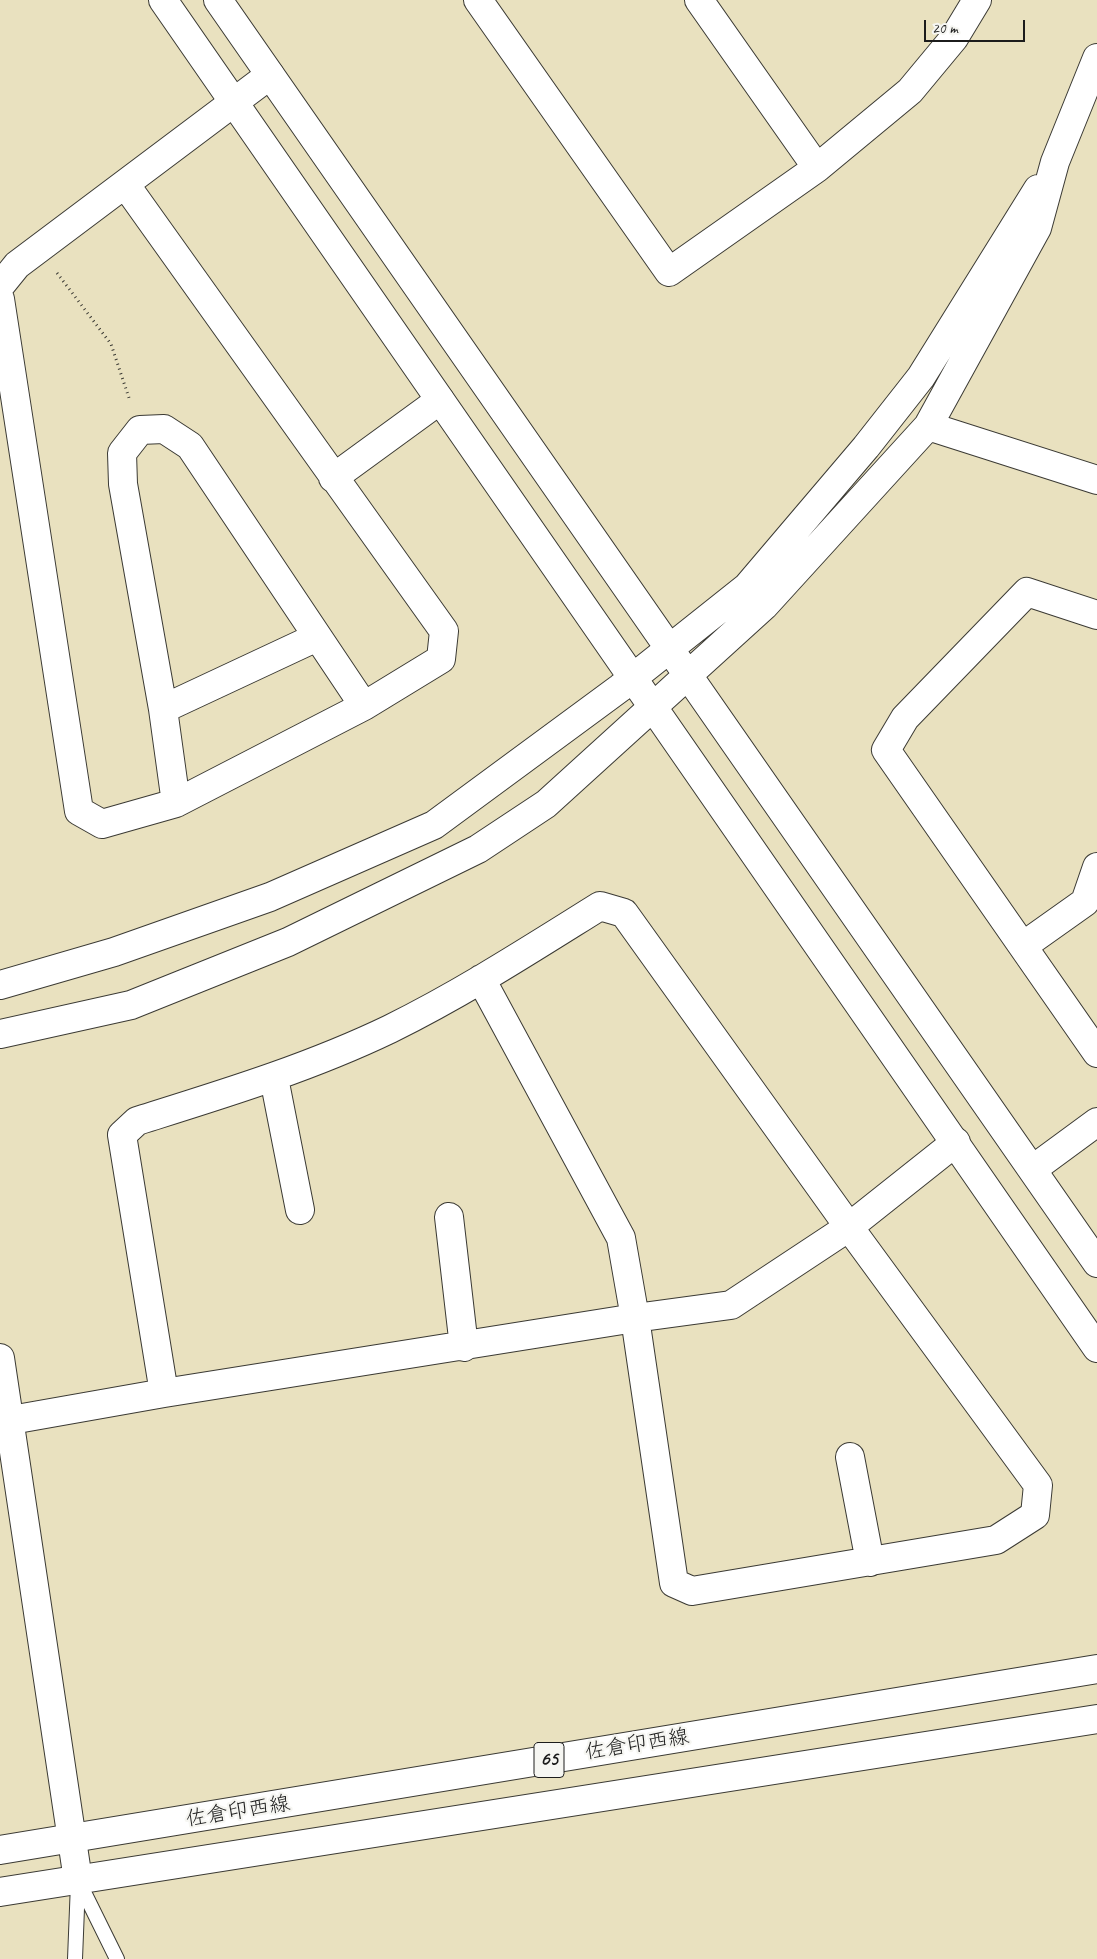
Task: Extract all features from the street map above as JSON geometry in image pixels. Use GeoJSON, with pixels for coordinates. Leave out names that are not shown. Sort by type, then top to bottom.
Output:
{"type":"FeatureCollection","features":[{"type":"Feature","properties":{"kind":"street"},"geometry":{"type":"LineString","coordinates":[[163,0],[1097,1348]]}},
{"type":"Feature","properties":{"kind":"street"},"geometry":{"type":"LineString","coordinates":[[218,0],[672,648],[688,675],[1097,1263]]}},
{"type":"Feature","properties":{"kind":"street"},"geometry":{"type":"LineString","coordinates":[[478,0],[669,272],[817,168],[910,91],[954,38],[977,0]]}},
{"type":"Feature","properties":{"kind":"street"},"geometry":{"type":"LineString","coordinates":[[706,3],[817,168]]}},
{"type":"Feature","properties":{"kind":"street"},"geometry":{"type":"LineString","coordinates":[[0,1034],[131,1005],[288,942],[478,849],[546,804],[764,606],[928,426],[1036,228],[1055,162],[1097,58]]}},
{"type":"Feature","properties":{"kind":"street"},"geometry":{"type":"LineString","coordinates":[[0,286],[17,265],[270,75]]}},
{"type":"Feature","properties":{"kind":"street"},"geometry":{"type":"LineString","coordinates":[[0,985],[114,952],[270,897],[434,824],[634,678],[747,587],[866,447],[921,377],[1055,162]]}},
{"type":"Feature","properties":{"kind":"street"},"geometry":{"type":"LineString","coordinates":[[0,299],[78,811],[102,824],[176,803],[364,706],[441,659],[444,631],[125,184]]}},
{"type":"Feature","properties":{"kind":"street"},"geometry":{"type":"LineString","coordinates":[[333,478],[440,400]]}},
{"type":"Feature","properties":{"kind":"street"},"geometry":{"type":"LineString","coordinates":[[928,426],[1097,480]]}},
{"type":"Feature","properties":{"kind":"street"},"geometry":{"type":"LineString","coordinates":[[176,803],[163,709],[123,484],[122,453],[140,430],[164,430],[190,446],[364,706]]}},
{"type":"Feature","properties":{"kind":"street"},"geometry":{"type":"LineString","coordinates":[[1097,615],[1026,592],[905,718],[886,750],[1097,1053]]}},
{"type":"Feature","properties":{"kind":"street"},"geometry":{"type":"LineString","coordinates":[[163,709],[317,637]]}},
{"type":"Feature","properties":{"kind":"street"},"geometry":{"type":"LineString","coordinates":[[1023,946],[1085,902],[1097,867]]}},
{"type":"Feature","properties":{"kind":"street"},"geometry":{"type":"LineString","coordinates":[[164,1393],[122,1135],[137,1121],[274,1078],[390,1029],[481,979],[600,906],[624,913],[849,1227],[1038,1485],[1035,1515],[996,1540],[692,1591],[674,1583],[636,1318],[621,1238],[481,979]]}},
{"type":"Feature","properties":{"kind":"street"},"geometry":{"type":"LineString","coordinates":[[274,1078],[300,1210]]}},
{"type":"Feature","properties":{"kind":"street"},"geometry":{"type":"LineString","coordinates":[[1033,1170],[1097,1122]]}},
{"type":"Feature","properties":{"kind":"street"},"geometry":{"type":"LineString","coordinates":[[5,1421],[164,1393],[464,1347],[636,1318],[731,1305],[849,1227],[956,1142]]}},
{"type":"Feature","properties":{"kind":"street"},"geometry":{"type":"LineString","coordinates":[[449,1217],[464,1347]]}},
{"type":"Feature","properties":{"kind":"street"},"geometry":{"type":"LineString","coordinates":[[0,1358],[5,1421],[78,1880]]}},
{"type":"Feature","properties":{"kind":"street"},"geometry":{"type":"LineString","coordinates":[[850,1457],[870,1562]]}},
{"type":"Feature","properties":{"kind":"street","name":"佐倉印西線"},"geometry":{"type":"LineString","coordinates":[[0,1850],[1097,1669]]}},
{"type":"Feature","properties":{"kind":"street","name":"佐倉印西線"},"geometry":{"type":"LineString","coordinates":[[0,1892],[1097,1719]]}},
{"type":"Feature","properties":{"kind":"lane"},"geometry":{"type":"LineString","coordinates":[[76,1959],[78,1880]]}},
{"type":"Feature","properties":{"kind":"lane"},"geometry":{"type":"LineString","coordinates":[[78,1880],[117,1959]]}},
{"type":"Feature","properties":{"kind":"path"},"geometry":{"type":"LineString","coordinates":[[39,249],[112,344],[140,430]]}}]}
